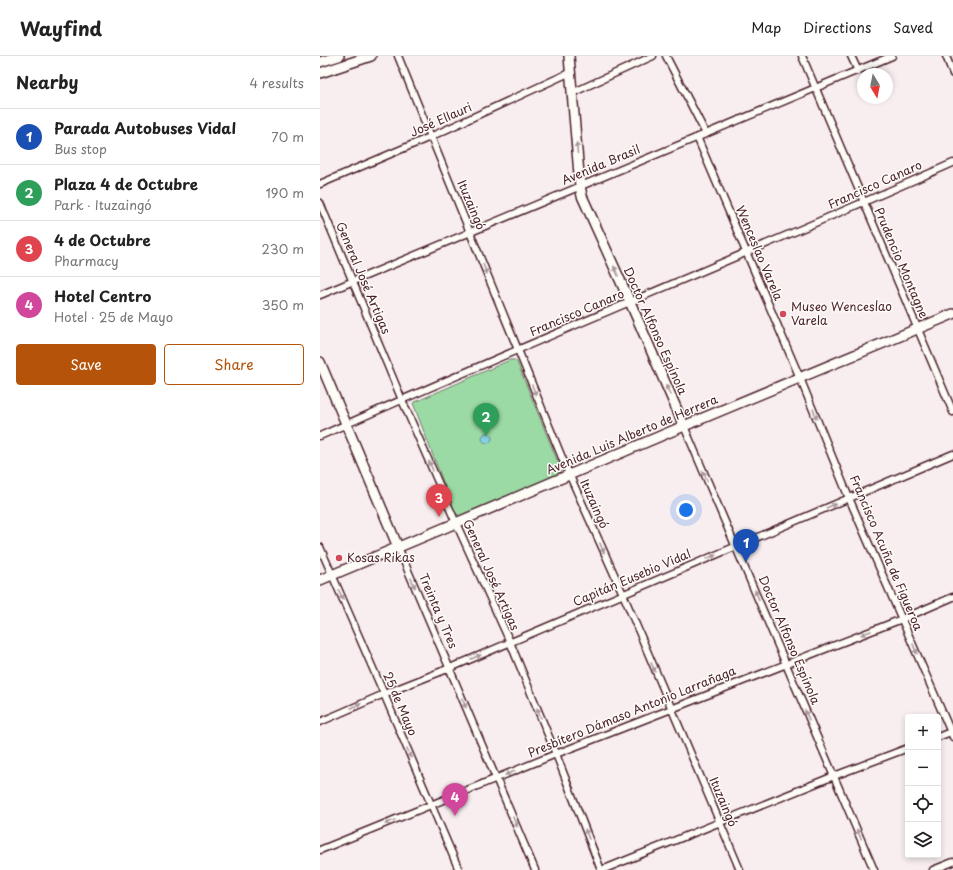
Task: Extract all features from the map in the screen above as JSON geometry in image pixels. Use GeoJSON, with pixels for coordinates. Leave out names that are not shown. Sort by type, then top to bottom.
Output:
{"type":"FeatureCollection","features":[{"type":"Feature","properties":{"kind":"main road"},"geometry":{"type":"LineString","coordinates":[[320,62],[340,56]]}},
{"type":"Feature","properties":{"kind":"main road"},"geometry":{"type":"LineString","coordinates":[[320,73],[371,56]]}},
{"type":"Feature","properties":{"kind":"main road","name":"Doctor Alfonso Espínola"},"geometry":{"type":"LineString","coordinates":[[569,56],[582,196],[684,426]]}},
{"type":"Feature","properties":{"kind":"main road","name":"Avenida Luis Alberto de Herrera"},"geometry":{"type":"LineString","coordinates":[[320,580],[953,314]]}},
{"type":"Feature","properties":{"kind":"main road","name":"Treinta y Tres"},"geometry":{"type":"LineString","coordinates":[[320,362],[398,547]]}},
{"type":"Feature","properties":{"kind":"street","name":"Ituzaingó"},"geometry":{"type":"LineString","coordinates":[[398,56],[569,475],[623,594],[740,870]]}},
{"type":"Feature","properties":{"kind":"street"},"geometry":{"type":"LineString","coordinates":[[572,93],[653,56]]}},
{"type":"Feature","properties":{"kind":"street"},"geometry":{"type":"LineString","coordinates":[[666,56],[706,134]]}},
{"type":"Feature","properties":{"kind":"street","name":"Prudencio Montagne"},"geometry":{"type":"LineString","coordinates":[[802,56],[953,412]]}},
{"type":"Feature","properties":{"kind":"street"},"geometry":{"type":"LineString","coordinates":[[851,56],[857,69]]}},
{"type":"Feature","properties":{"kind":"street","name":"Avenida Brasil"},"geometry":{"type":"LineString","coordinates":[[865,68],[892,56]]}},
{"type":"Feature","properties":{"kind":"street"},"geometry":{"type":"LineString","coordinates":[[949,58],[953,74]]}},
{"type":"Feature","properties":{"kind":"street","name":"Avenida Brasil"},"geometry":{"type":"LineString","coordinates":[[320,295],[857,71]]}},
{"type":"Feature","properties":{"kind":"street","name":"José Ellauri"},"geometry":{"type":"LineString","coordinates":[[320,184],[430,137],[570,72]]}},
{"type":"Feature","properties":{"kind":"street","name":"Wenceslao Varela"},"geometry":{"type":"LineString","coordinates":[[697,137],[800,378]]}},
{"type":"Feature","properties":{"kind":"street","name":"Francisco Canaro"},"geometry":{"type":"LineString","coordinates":[[320,436],[747,253],[953,162]]}},
{"type":"Feature","properties":{"kind":"street","name":"General José Artigas"},"geometry":{"type":"LineString","coordinates":[[320,203],[402,400],[510,642],[602,870]]}},
{"type":"Feature","properties":{"kind":"street","name":"Francisco Acuña de Figueroa"},"geometry":{"type":"LineString","coordinates":[[800,378],[849,498],[952,733]]}},
{"type":"Feature","properties":{"kind":"street","name":"Doctor Alfonso Espínola"},"geometry":{"type":"LineString","coordinates":[[684,426],[874,870]]}},
{"type":"Feature","properties":{"kind":"street","name":"Capitán Eusebio Vidal"},"geometry":{"type":"LineString","coordinates":[[320,722],[953,454]]}},
{"type":"Feature","properties":{"kind":"street","name":"25 de Mayo"},"geometry":{"type":"LineString","coordinates":[[320,547],[459,870]]}},
{"type":"Feature","properties":{"kind":"street","name":"Treinta y Tres"},"geometry":{"type":"LineString","coordinates":[[398,547],[535,870]]}},
{"type":"Feature","properties":{"kind":"street","name":"Presbítero Dámaso Antonio Larrañaga"},"geometry":{"type":"LineString","coordinates":[[320,850],[556,754],[902,619],[953,597]]}},
{"type":"Feature","properties":{"kind":"street"},"geometry":{"type":"LineString","coordinates":[[941,736],[952,733]]}},
{"type":"Feature","properties":{"kind":"street"},"geometry":{"type":"LineString","coordinates":[[602,870],[834,776],[905,749]]}},
{"type":"Feature","properties":{"kind":"street"},"geometry":{"type":"LineString","coordinates":[[933,870],[953,862]]}},
{"type":"Feature","properties":{"kind":"green space"},"geometry":{"type":"Polygon","coordinates":[[[510,360],[515,360],[517,362],[560,467],[560,473],[460,516],[455,513],[413,403],[510,360]]]}},
{"type":"Feature","properties":{"kind":"water"},"geometry":{"type":"Polygon","coordinates":[[[485,433],[489,433],[491,434],[491,442],[485,443],[482,440],[482,436],[485,433]]]}},
{"type":"Feature","properties":{"kind":"place","name":"Museo Wenceslao Varela"},"geometry":{"type":"Point","coordinates":[783,314]}},
{"type":"Feature","properties":{"kind":"place","name":"Plaza 4 de Octubre"},"geometry":{"type":"Point","coordinates":[486,436]}},
{"type":"Feature","properties":{"kind":"place","name":"4 de Octubre"},"geometry":{"type":"Point","coordinates":[439,517]}},
{"type":"Feature","properties":{"kind":"place","name":"Kosas Rikas"},"geometry":{"type":"Point","coordinates":[339,558]}},
{"type":"Feature","properties":{"kind":"place","name":"Parada Autobuses Vidal"},"geometry":{"type":"Point","coordinates":[746,562]}},
{"type":"Feature","properties":{"kind":"place","name":"Hotel Centro"},"geometry":{"type":"Point","coordinates":[455,816]}}]}
